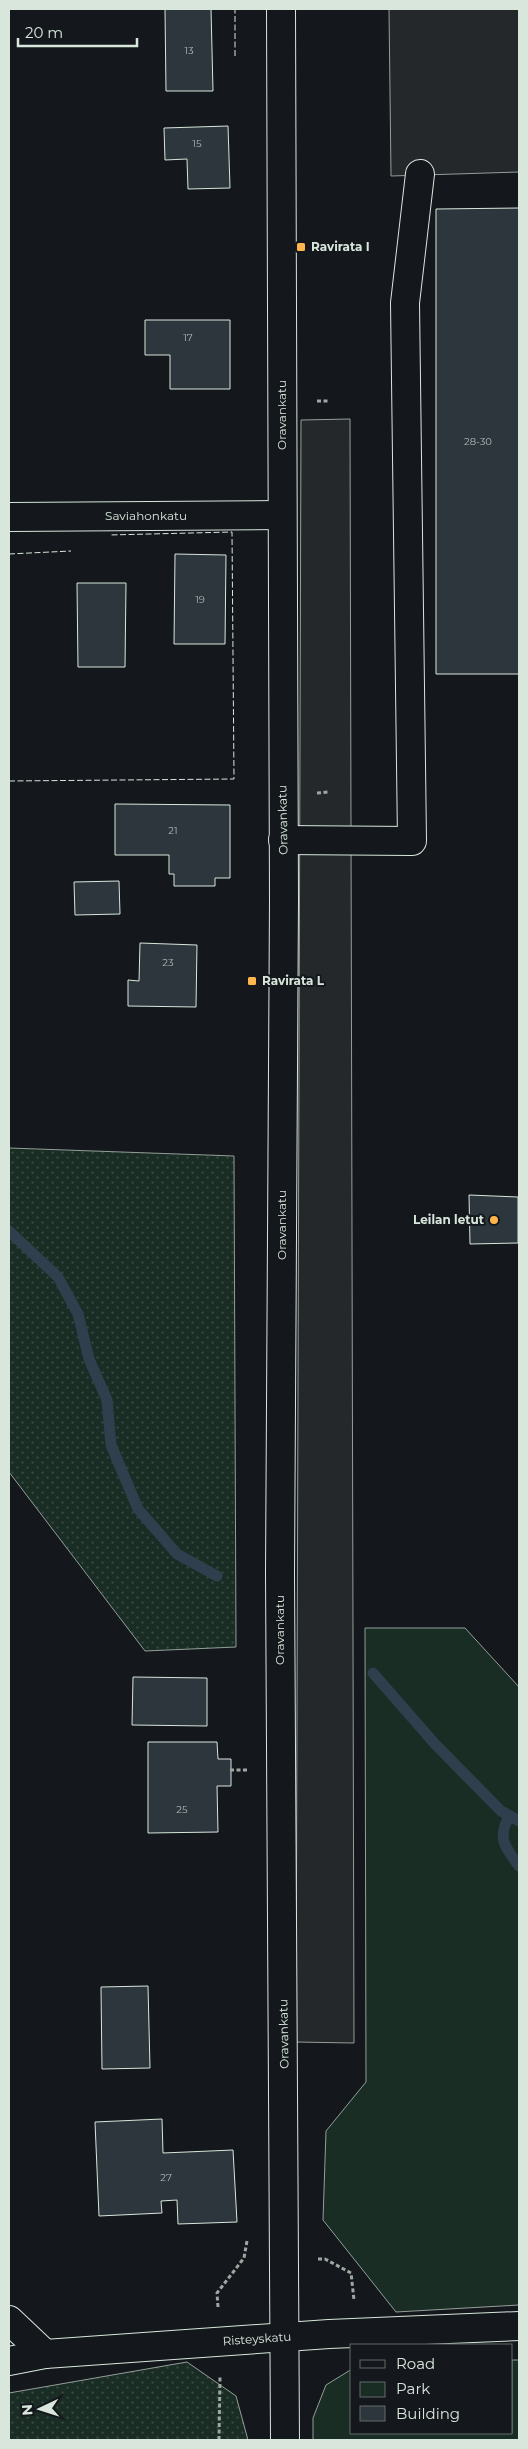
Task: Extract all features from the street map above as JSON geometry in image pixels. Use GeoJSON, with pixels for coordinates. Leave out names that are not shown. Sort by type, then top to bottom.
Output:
{"type":"FeatureCollection","features":[{"type":"Feature","properties":{"kind":"street","name":"Oravankatu"},"geometry":{"type":"LineString","coordinates":[[281,9],[283,840],[280,1574],[285,2135],[285,2440]]}},
{"type":"Feature","properties":{"kind":"street"},"geometry":{"type":"LineString","coordinates":[[283,840],[412,841],[405,303],[420,174]]}},
{"type":"Feature","properties":{"kind":"street","name":"Saviahonkatu"},"geometry":{"type":"LineString","coordinates":[[9,517],[282,515]]}},
{"type":"Feature","properties":{"kind":"street"},"geometry":{"type":"LineString","coordinates":[[9,2320],[45,2354]]}},
{"type":"Feature","properties":{"kind":"street","name":"Risteyskatu"},"geometry":{"type":"LineString","coordinates":[[9,2361],[45,2354],[286,2337],[519,2326]]}},
{"type":"Feature","properties":{"kind":"path"},"geometry":{"type":"LineString","coordinates":[[230,1770],[253,1770]]}},
{"type":"Feature","properties":{"kind":"green space"},"geometry":{"type":"Polygon","coordinates":[[[9,1148],[234,1156],[236,1647],[145,1651],[9,1472],[9,1148]]]}},
{"type":"Feature","properties":{"kind":"green space"},"geometry":{"type":"Polygon","coordinates":[[[365,1628],[465,1628],[519,1687],[519,2305],[396,2312],[323,2220],[326,2131],[366,2082],[365,1628]]]}},
{"type":"Feature","properties":{"kind":"green space"},"geometry":{"type":"Polygon","coordinates":[[[513,2360],[519,2360],[519,2440],[313,2440],[313,2418],[326,2385],[350,2370],[350,2434],[513,2434],[513,2360]]]}},
{"type":"Feature","properties":{"kind":"green space"},"geometry":{"type":"Polygon","coordinates":[[[187,2362],[236,2396],[248,2440],[9,2440],[9,2393],[187,2362]]]}},
{"type":"Feature","properties":{"kind":"shaded area"},"geometry":{"type":"Polygon","coordinates":[[[389,9],[519,9],[519,172],[391,176],[389,9]]]}},
{"type":"Feature","properties":{"kind":"shaded area"},"geometry":{"type":"Polygon","coordinates":[[[350,419],[354,2043],[296,2042],[301,420],[350,419]]]}},
{"type":"Feature","properties":{"kind":"building"},"geometry":{"type":"Polygon","coordinates":[[[165,9],[211,9],[213,91],[166,91],[165,9]]]}},
{"type":"Feature","properties":{"kind":"building"},"geometry":{"type":"Polygon","coordinates":[[[228,126],[230,188],[188,189],[187,159],[165,160],[164,128],[228,126]]]}},
{"type":"Feature","properties":{"kind":"building"},"geometry":{"type":"Polygon","coordinates":[[[519,208],[519,674],[436,674],[436,209],[519,208]]]}},
{"type":"Feature","properties":{"kind":"building"},"geometry":{"type":"Polygon","coordinates":[[[145,320],[230,320],[230,389],[170,389],[170,355],[145,355],[145,320]]]}},
{"type":"Feature","properties":{"kind":"building"},"geometry":{"type":"Polygon","coordinates":[[[175,554],[226,555],[225,644],[174,644],[175,554]]]}},
{"type":"Feature","properties":{"kind":"building"},"geometry":{"type":"Polygon","coordinates":[[[77,583],[126,583],[125,667],[78,667],[77,583]]]}},
{"type":"Feature","properties":{"kind":"building"},"geometry":{"type":"Polygon","coordinates":[[[115,804],[230,805],[230,878],[215,878],[215,886],[174,886],[174,874],[169,874],[169,855],[115,855],[115,804]]]}},
{"type":"Feature","properties":{"kind":"building"},"geometry":{"type":"Polygon","coordinates":[[[119,881],[120,914],[75,915],[74,882],[119,881]]]}},
{"type":"Feature","properties":{"kind":"building"},"geometry":{"type":"Polygon","coordinates":[[[140,943],[197,945],[196,1007],[128,1006],[128,980],[139,981],[140,943]]]}},
{"type":"Feature","properties":{"kind":"building","name":"Leilan letut"},"geometry":{"type":"Polygon","coordinates":[[[469,1195],[518,1197],[518,1243],[470,1244],[469,1195]]]}},
{"type":"Feature","properties":{"kind":"building"},"geometry":{"type":"Polygon","coordinates":[[[133,1677],[207,1678],[207,1726],[132,1725],[133,1677]]]}},
{"type":"Feature","properties":{"kind":"building"},"geometry":{"type":"Polygon","coordinates":[[[148,1742],[217,1742],[218,1759],[231,1759],[231,1786],[217,1786],[218,1832],[148,1833],[148,1742]]]}},
{"type":"Feature","properties":{"kind":"building"},"geometry":{"type":"Polygon","coordinates":[[[148,1986],[150,2068],[102,2069],[101,1987],[148,1986]]]}},
{"type":"Feature","properties":{"kind":"building"},"geometry":{"type":"Polygon","coordinates":[[[162,2119],[163,2153],[233,2150],[237,2222],[178,2224],[177,2200],[161,2201],[162,2213],[99,2216],[95,2122],[162,2119]]]}},
{"type":"Feature","properties":{"kind":"waterway"},"geometry":{"type":"LineString","coordinates":[[9,1231],[58,1277],[78,1314],[89,1359],[107,1400],[111,1445],[138,1509],[177,1554],[217,1576]]}},
{"type":"Feature","properties":{"kind":"waterway"},"geometry":{"type":"LineString","coordinates":[[373,1673],[435,1744],[501,1811],[519,1821]]}},
{"type":"Feature","properties":{"kind":"waterway"},"geometry":{"type":"LineString","coordinates":[[509,1816],[505,1824],[503,1837],[507,1848],[519,1866]]}},
{"type":"Feature","properties":{"kind":"fence"},"geometry":{"type":"LineString","coordinates":[[235,9],[235,56]]}},
{"type":"Feature","properties":{"kind":"fence"},"geometry":{"type":"LineString","coordinates":[[9,781],[234,779],[232,532],[109,535]]}},
{"type":"Feature","properties":{"kind":"fence"},"geometry":{"type":"LineString","coordinates":[[9,554],[71,551]]}},
{"type":"Feature","properties":{"kind":"place","name":"Ravirata I"},"geometry":{"type":"Point","coordinates":[301,247]}},
{"type":"Feature","properties":{"kind":"place","name":"Ravirata L"},"geometry":{"type":"Point","coordinates":[252,981]}},
{"type":"Feature","properties":{"kind":"place","name":"Leilan letut"},"geometry":{"type":"Point","coordinates":[494,1220]}}]}
